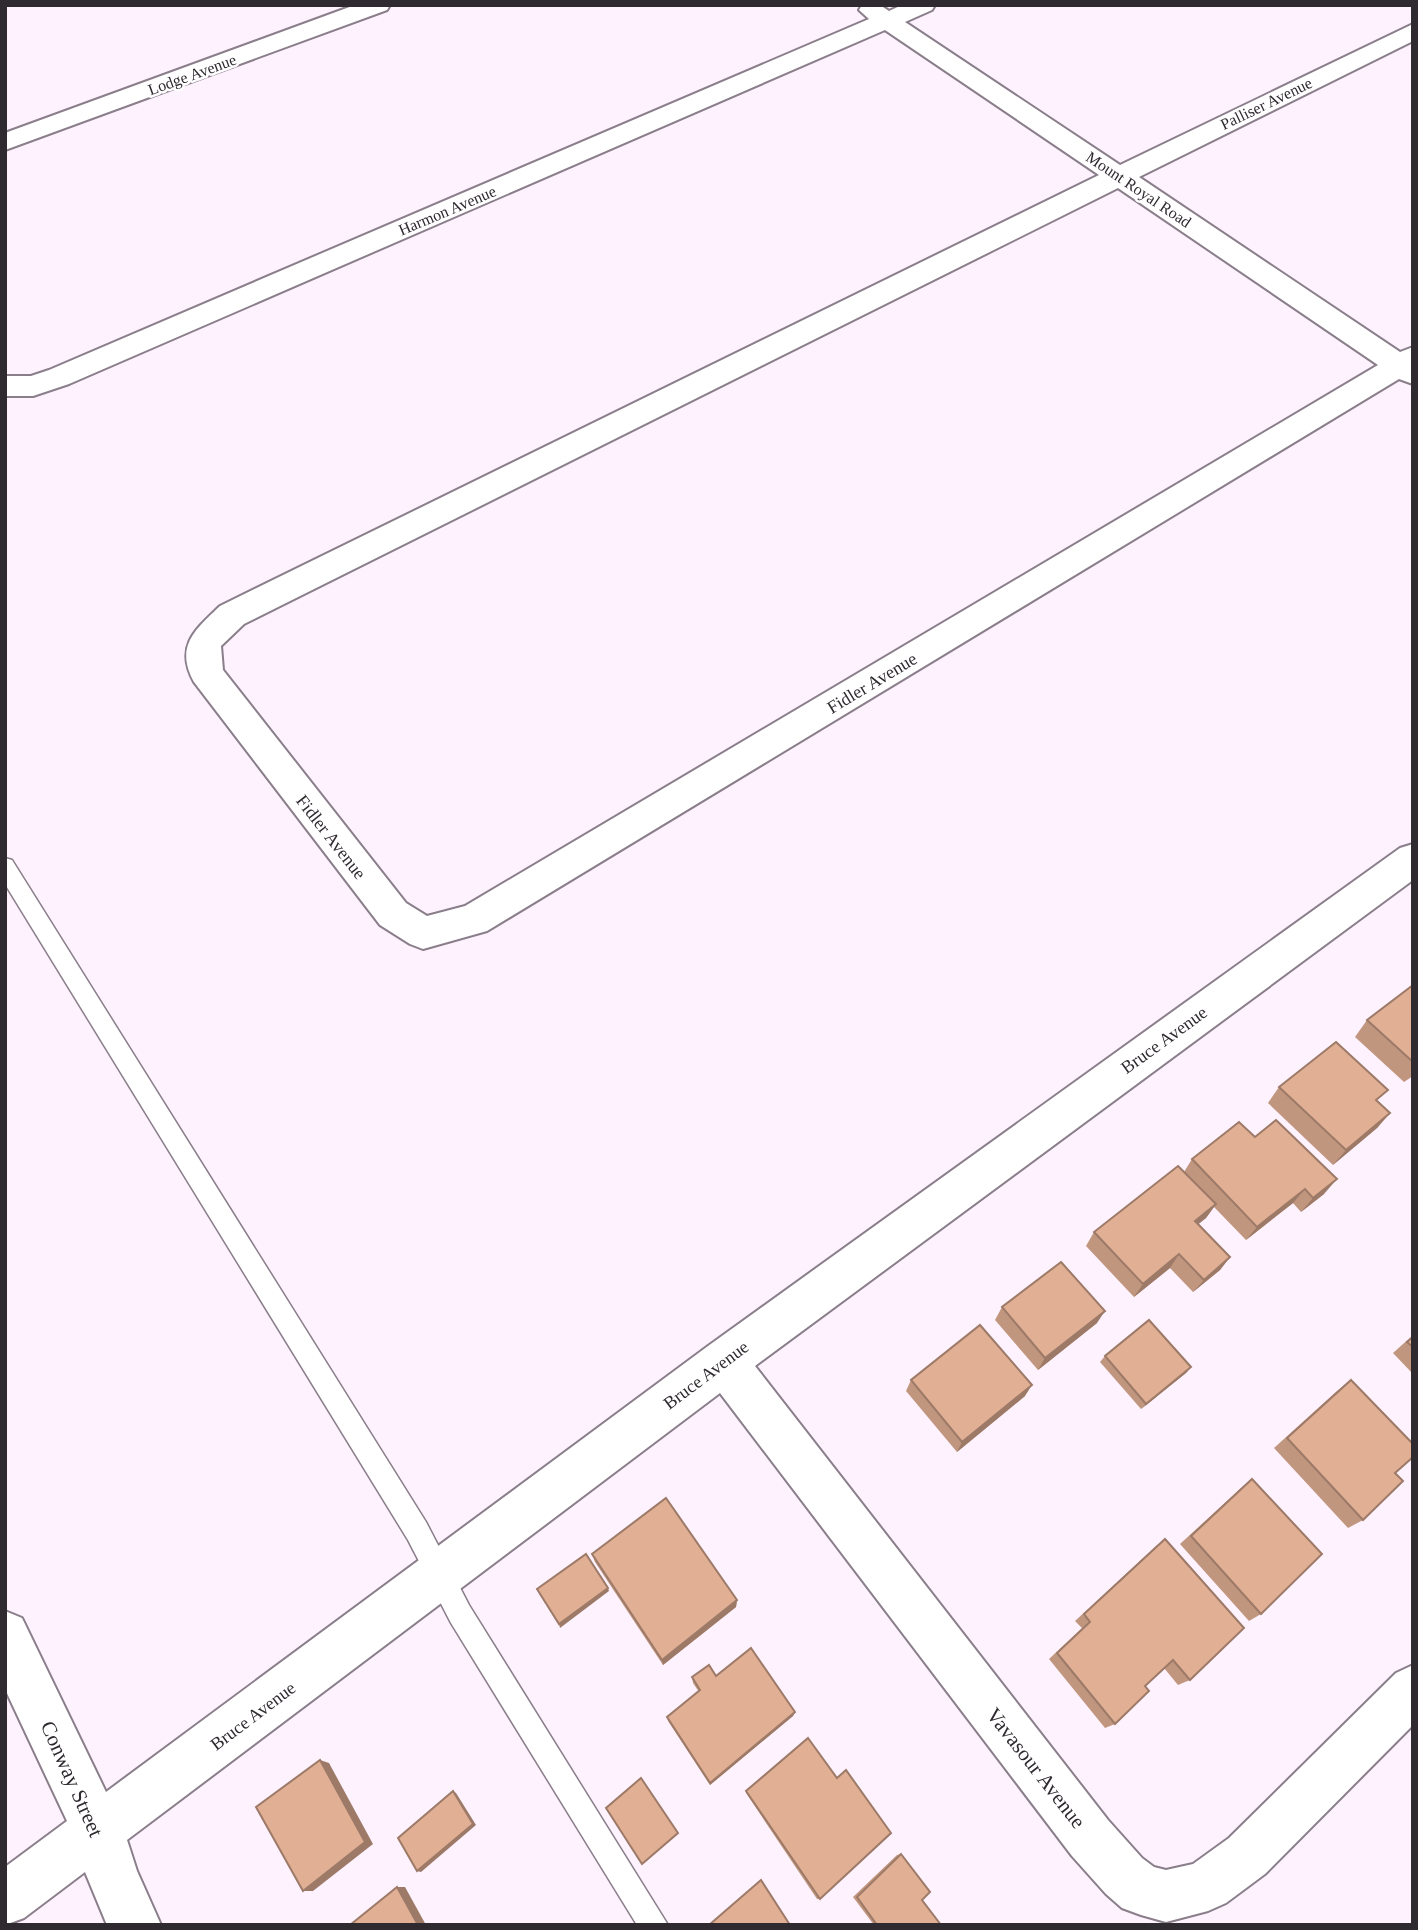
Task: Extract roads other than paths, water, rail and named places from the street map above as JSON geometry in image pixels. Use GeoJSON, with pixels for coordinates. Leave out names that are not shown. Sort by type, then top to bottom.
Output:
{"type":"FeatureCollection","features":[{"type":"Feature","properties":{"kind":"street","name":"Lodge Avenue"},"geometry":{"type":"LineString","coordinates":[[5,142],[378,5]]}},
{"type":"Feature","properties":{"kind":"street","name":"Mount Royal Road"},"geometry":{"type":"LineString","coordinates":[[863,5],[1408,365]]}},
{"type":"Feature","properties":{"kind":"street","name":"Harmon Avenue"},"geometry":{"type":"LineString","coordinates":[[5,386],[33,386],[59,377],[923,5]]}},
{"type":"Feature","properties":{"kind":"street","name":"Palliser Avenue"},"geometry":{"type":"LineString","coordinates":[[1118,175],[1413,31]]}},
{"type":"Feature","properties":{"kind":"street","name":"Fidler Avenue"},"geometry":{"type":"LineString","coordinates":[[1118,175],[232,615],[204,642],[206,673],[393,915],[423,933],[448,927],[474,920],[533,887],[1408,365]]}},
{"type":"Feature","properties":{"kind":"street","name":"Bruce Avenue"},"geometry":{"type":"LineString","coordinates":[[5,1899],[724,1362],[1413,859]]}},
{"type":"Feature","properties":{"kind":"street","name":"Vavasour Avenue"},"geometry":{"type":"LineString","coordinates":[[724,1362],[1090,1838],[1124,1876],[1141,1889],[1166,1896],[1208,1885],[1247,1856],[1413,1690]]}},
{"type":"Feature","properties":{"kind":"street","name":"Conway Street"},"geometry":{"type":"LineString","coordinates":[[5,1634],[98,1831],[113,1880],[135,1925]]}},
{"type":"Feature","properties":{"kind":"lane"},"geometry":{"type":"LineString","coordinates":[[5,866],[417,1531],[438,1576],[654,1925]]}}]}
